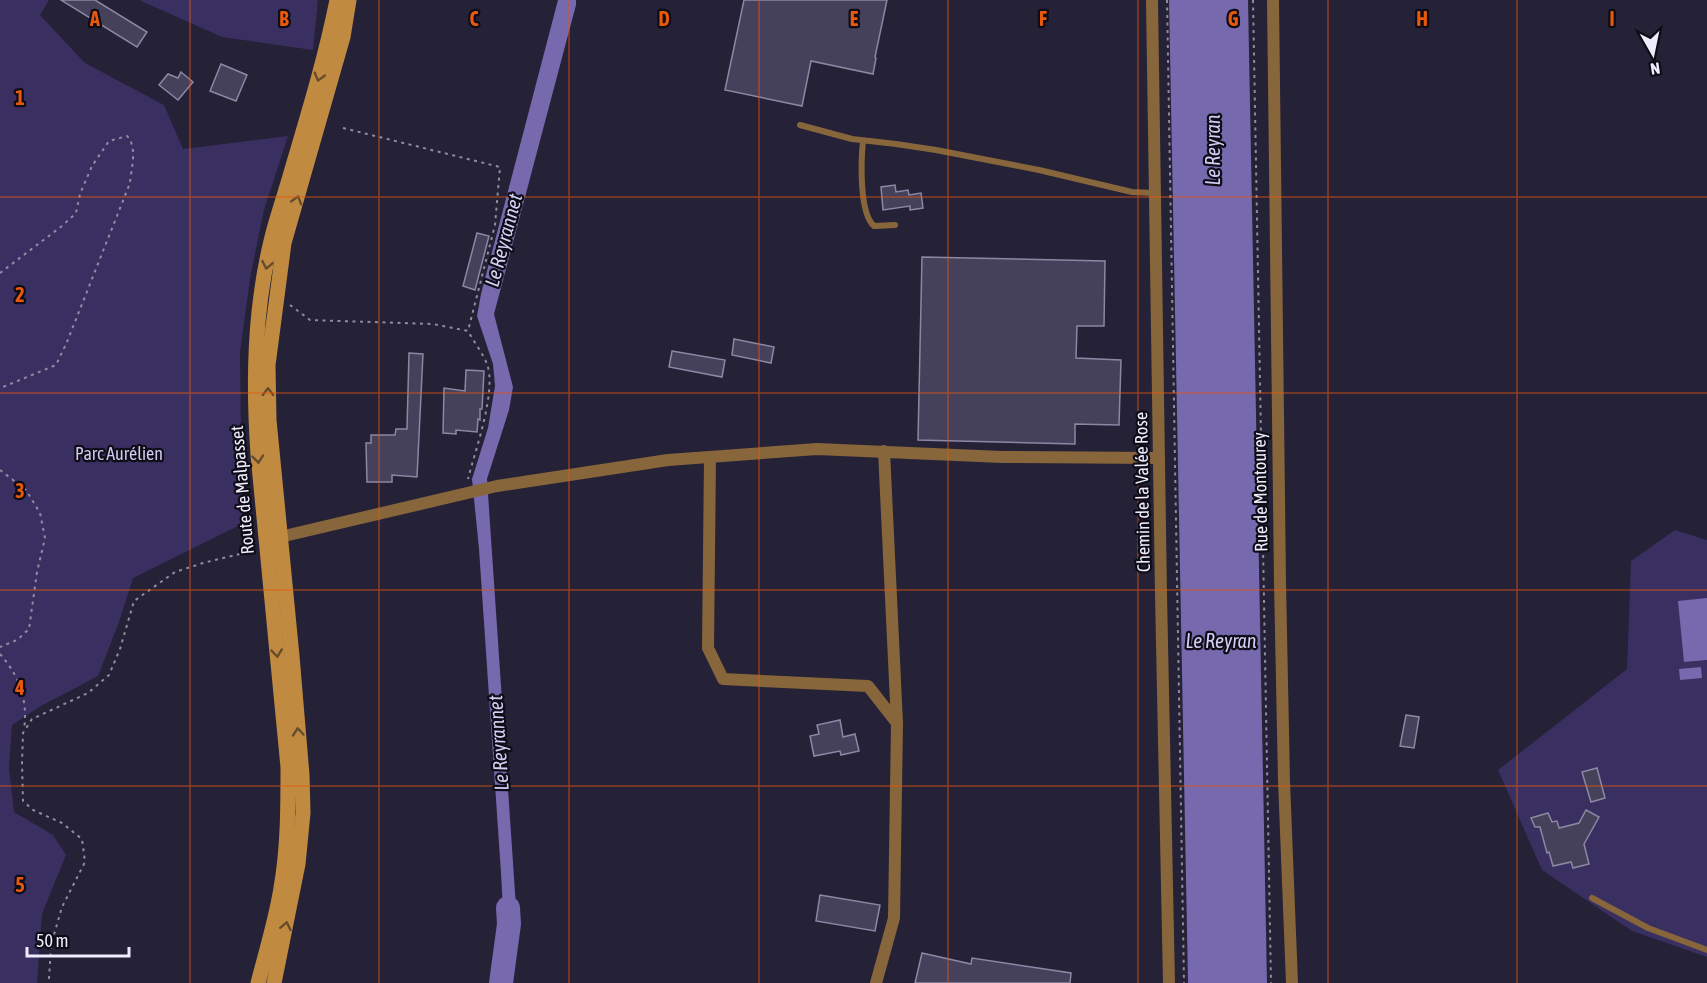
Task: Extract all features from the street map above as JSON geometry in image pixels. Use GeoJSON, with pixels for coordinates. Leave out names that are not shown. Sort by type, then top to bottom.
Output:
{"type":"FeatureCollection","features":[{"type":"Feature","properties":{"kind":"main road","name":"Route de Malpasset"},"geometry":{"type":"LineString","coordinates":[[258,983],[281,890],[288,815],[288,767],[271,542],[268,364],[284,243],[314,119],[337,0]]}},
{"type":"Feature","properties":{"kind":"main road","name":"Route de Malpasset"},"geometry":{"type":"LineString","coordinates":[[271,515],[254,407],[260,300],[272,238],[343,37],[350,0]]}},
{"type":"Feature","properties":{"kind":"main road","name":"Route de Malpasset"},"geometry":{"type":"LineString","coordinates":[[271,542],[301,763],[303,813],[298,864],[274,983]]}},
{"type":"Feature","properties":{"kind":"street","name":"Chemin de la Valée Rose"},"geometry":{"type":"LineString","coordinates":[[1152,0],[1169,983]]}},
{"type":"Feature","properties":{"kind":"street","name":"Rue de Montourey"},"geometry":{"type":"LineString","coordinates":[[1273,0],[1280,617],[1292,983]]}},
{"type":"Feature","properties":{"kind":"street"},"geometry":{"type":"LineString","coordinates":[[271,542],[497,486],[669,460],[817,449],[1002,457],[1159,458]]}},
{"type":"Feature","properties":{"kind":"street"},"geometry":{"type":"LineString","coordinates":[[876,983],[894,918],[897,723],[884,452]]}},
{"type":"Feature","properties":{"kind":"street"},"geometry":{"type":"LineString","coordinates":[[710,457],[708,648],[723,679],[868,686],[897,723]]}},
{"type":"Feature","properties":{"kind":"lane"},"geometry":{"type":"LineString","coordinates":[[800,125],[863,141],[936,150],[1039,170],[1132,192],[1156,193]]}},
{"type":"Feature","properties":{"kind":"lane"},"geometry":{"type":"LineString","coordinates":[[863,141],[863,180],[868,218],[874,226],[895,225]]}},
{"type":"Feature","properties":{"kind":"lane"},"geometry":{"type":"LineString","coordinates":[[1592,898],[1648,928],[1707,950]]}},
{"type":"Feature","properties":{"kind":"path"},"geometry":{"type":"LineString","coordinates":[[1167,0],[1184,983]]}},
{"type":"Feature","properties":{"kind":"path"},"geometry":{"type":"LineString","coordinates":[[1253,0],[1271,983]]}},
{"type":"Feature","properties":{"kind":"path"},"geometry":{"type":"LineString","coordinates":[[343,129],[500,167],[495,225],[468,331],[487,364],[489,374],[487,413],[464,494]]}},
{"type":"Feature","properties":{"kind":"path"},"geometry":{"type":"LineString","coordinates":[[0,273],[76,213],[80,194],[92,166],[109,141],[127,136],[131,140],[133,157],[130,183],[56,365],[0,390]]}},
{"type":"Feature","properties":{"kind":"path"},"geometry":{"type":"LineString","coordinates":[[275,302],[289,304],[310,320],[433,324],[468,331]]}},
{"type":"Feature","properties":{"kind":"path"},"geometry":{"type":"LineString","coordinates":[[0,470],[26,490],[40,513],[45,538],[37,572],[29,629],[17,640],[0,646]]}},
{"type":"Feature","properties":{"kind":"path"},"geometry":{"type":"LineString","coordinates":[[23,733],[32,719],[88,693],[109,675],[120,650],[134,601],[175,572],[271,542]]}},
{"type":"Feature","properties":{"kind":"path"},"geometry":{"type":"LineString","coordinates":[[0,654],[16,676],[24,696],[26,713],[23,733],[23,801],[33,810],[63,823],[82,839],[85,862],[62,908],[51,945],[49,979]]}},
{"type":"Feature","properties":{"kind":"green space","name":"Parc Aurélien"},"geometry":{"type":"Polygon","coordinates":[[[0,0],[49,0],[40,15],[85,63],[164,105],[183,149],[288,136],[264,210],[251,273],[240,352],[242,524],[133,578],[98,676],[41,706],[12,725],[9,767],[14,812],[53,835],[66,855],[42,914],[37,983],[0,983],[0,0]]]}},
{"type":"Feature","properties":{"kind":"green space"},"geometry":{"type":"Polygon","coordinates":[[[139,0],[318,0],[313,50],[222,37],[139,0]]]}},
{"type":"Feature","properties":{"kind":"green space"},"geometry":{"type":"Polygon","coordinates":[[[1675,530],[1707,540],[1707,957],[1632,931],[1542,870],[1498,770],[1627,669],[1631,561],[1675,530]]]}},
{"type":"Feature","properties":{"kind":"water","name":"Le Reyrannet"},"geometry":{"type":"Polygon","coordinates":[[[558,0],[576,0],[576,5],[494,314],[513,387],[509,410],[487,479],[517,922],[510,941],[501,940],[504,929],[501,873],[479,549],[472,479],[488,428],[495,386],[493,364],[477,316],[558,0]]]}},
{"type":"Feature","properties":{"kind":"water","name":"Le Reyran"},"geometry":{"type":"Polygon","coordinates":[[[1169,0],[1248,0],[1267,983],[1188,983],[1169,0]]]}},
{"type":"Feature","properties":{"kind":"water"},"geometry":{"type":"Polygon","coordinates":[[[1707,598],[1707,660],[1684,662],[1678,601],[1707,598]]]}},
{"type":"Feature","properties":{"kind":"water"},"geometry":{"type":"Polygon","coordinates":[[[1701,667],[1702,678],[1680,680],[1679,669],[1701,667]]]}},
{"type":"Feature","properties":{"kind":"building"},"geometry":{"type":"Polygon","coordinates":[[[61,0],[95,0],[147,32],[137,47],[61,0]]]}},
{"type":"Feature","properties":{"kind":"building"},"geometry":{"type":"Polygon","coordinates":[[[744,0],[887,0],[873,74],[811,61],[802,106],[725,90],[744,0]]]}},
{"type":"Feature","properties":{"kind":"building"},"geometry":{"type":"Polygon","coordinates":[[[221,64],[247,75],[236,101],[210,91],[221,64]]]}},
{"type":"Feature","properties":{"kind":"building"},"geometry":{"type":"Polygon","coordinates":[[[181,72],[193,82],[178,100],[159,85],[168,74],[178,78],[181,72]]]}},
{"type":"Feature","properties":{"kind":"building"},"geometry":{"type":"Polygon","coordinates":[[[895,185],[896,192],[908,190],[909,195],[921,193],[923,208],[910,210],[910,206],[883,210],[881,187],[895,185]]]}},
{"type":"Feature","properties":{"kind":"building"},"geometry":{"type":"Polygon","coordinates":[[[477,233],[489,236],[475,290],[463,286],[477,233]]]}},
{"type":"Feature","properties":{"kind":"building"},"geometry":{"type":"Polygon","coordinates":[[[922,257],[1105,261],[1104,326],[1077,326],[1076,358],[1121,360],[1119,425],[1075,424],[1075,444],[918,440],[922,257]]]}},
{"type":"Feature","properties":{"kind":"building"},"geometry":{"type":"Polygon","coordinates":[[[734,339],[774,347],[771,363],[732,355],[734,339]]]}},
{"type":"Feature","properties":{"kind":"building"},"geometry":{"type":"Polygon","coordinates":[[[672,351],[725,360],[722,377],[669,367],[672,351]]]}},
{"type":"Feature","properties":{"kind":"building"},"geometry":{"type":"Polygon","coordinates":[[[409,353],[423,354],[417,477],[392,475],[392,482],[367,482],[366,443],[371,443],[371,435],[395,435],[396,429],[407,429],[409,353]]]}},
{"type":"Feature","properties":{"kind":"building"},"geometry":{"type":"Polygon","coordinates":[[[466,370],[484,371],[482,409],[480,409],[477,432],[456,430],[456,434],[443,433],[444,388],[465,391],[466,370]]]}},
{"type":"Feature","properties":{"kind":"building"},"geometry":{"type":"Polygon","coordinates":[[[1406,715],[1419,717],[1414,748],[1400,746],[1406,715]]]}},
{"type":"Feature","properties":{"kind":"building"},"geometry":{"type":"Polygon","coordinates":[[[840,720],[843,737],[855,734],[859,751],[841,755],[840,751],[814,756],[810,736],[819,734],[817,725],[840,720]]]}},
{"type":"Feature","properties":{"kind":"building"},"geometry":{"type":"Polygon","coordinates":[[[1597,768],[1605,798],[1591,802],[1582,772],[1597,768]]]}},
{"type":"Feature","properties":{"kind":"building"},"geometry":{"type":"Polygon","coordinates":[[[1586,810],[1599,817],[1584,844],[1589,864],[1573,868],[1571,862],[1553,866],[1540,827],[1535,827],[1531,818],[1548,813],[1552,822],[1557,821],[1559,828],[1579,823],[1586,810]]]}},
{"type":"Feature","properties":{"kind":"building"},"geometry":{"type":"Polygon","coordinates":[[[820,895],[880,905],[875,931],[816,921],[820,895]]]}},
{"type":"Feature","properties":{"kind":"building"},"geometry":{"type":"Polygon","coordinates":[[[922,953],[971,964],[972,958],[1071,973],[1070,983],[915,983],[922,953]]]}},
{"type":"Feature","properties":{"kind":"waterway","name":"Le Reyrannet"},"geometry":{"type":"LineString","coordinates":[[501,983],[509,924],[508,908]]}}]}
